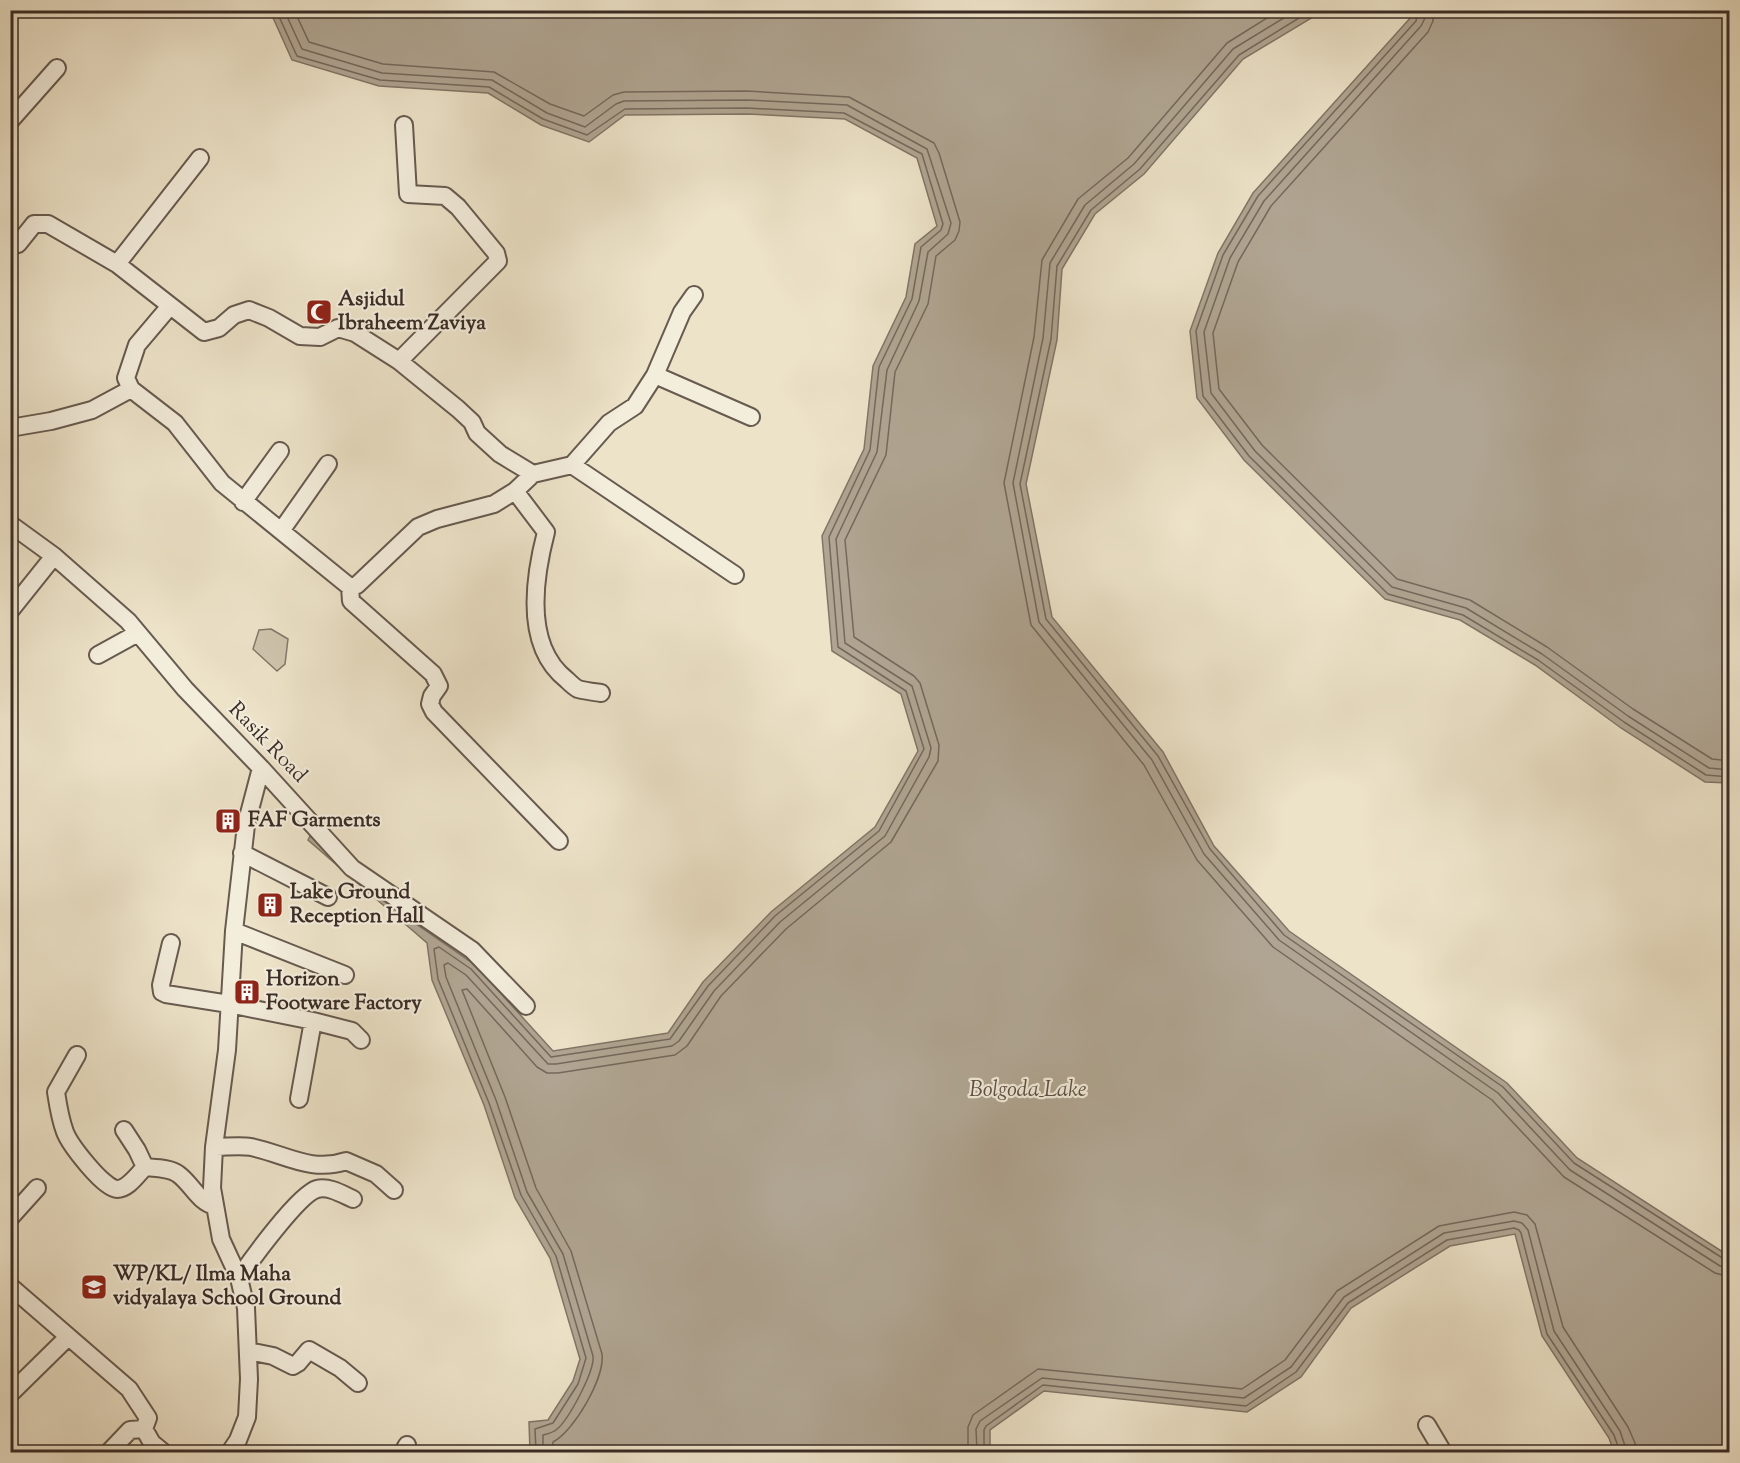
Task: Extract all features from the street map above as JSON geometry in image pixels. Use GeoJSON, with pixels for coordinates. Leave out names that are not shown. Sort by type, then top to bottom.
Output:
{"type":"FeatureCollection","features":[{"type":"Feature","properties":{"kind":"street"},"geometry":{"type":"LineString","coordinates":[[10,121],[57,68]]}},
{"type":"Feature","properties":{"kind":"street"},"geometry":{"type":"LineString","coordinates":[[399,361],[498,261],[496,254],[458,207],[445,196],[408,194],[404,126]]}},
{"type":"Feature","properties":{"kind":"street"},"geometry":{"type":"LineString","coordinates":[[117,264],[200,158]]}},
{"type":"Feature","properties":{"kind":"street"},"geometry":{"type":"LineString","coordinates":[[10,245],[18,244],[34,224],[48,224],[117,264],[204,332],[219,328],[234,315],[249,310],[270,318],[300,336],[320,337],[338,328],[355,333],[399,361],[458,409],[472,422],[477,433],[500,454],[533,474]]}},
{"type":"Feature","properties":{"kind":"street"},"geometry":{"type":"LineString","coordinates":[[351,587],[357,585],[418,527],[437,519],[494,504],[515,491],[533,474],[572,465],[609,423],[635,406],[655,375],[682,312],[694,295]]}},
{"type":"Feature","properties":{"kind":"street"},"geometry":{"type":"LineString","coordinates":[[170,306],[137,345],[126,378],[131,389],[175,423],[222,483],[243,502],[351,587]]}},
{"type":"Feature","properties":{"kind":"street"},"geometry":{"type":"LineString","coordinates":[[655,375],[751,417]]}},
{"type":"Feature","properties":{"kind":"street"},"geometry":{"type":"LineString","coordinates":[[10,428],[51,421],[92,410],[131,389]]}},
{"type":"Feature","properties":{"kind":"street"},"geometry":{"type":"LineString","coordinates":[[243,502],[280,451]]}},
{"type":"Feature","properties":{"kind":"street"},"geometry":{"type":"LineString","coordinates":[[281,531],[328,464]]}},
{"type":"Feature","properties":{"kind":"street"},"geometry":{"type":"LineString","coordinates":[[572,465],[735,575]]}},
{"type":"Feature","properties":{"kind":"street"},"geometry":{"type":"LineString","coordinates":[[515,491],[546,532],[539,560],[536,624],[553,670],[577,688],[601,693]]}},
{"type":"Feature","properties":{"kind":"street","name":"Rasik Road"},"geometry":{"type":"LineString","coordinates":[[10,524],[54,556],[128,621],[185,689],[352,868],[472,950],[526,1006]]}},
{"type":"Feature","properties":{"kind":"street"},"geometry":{"type":"LineString","coordinates":[[10,611],[54,556]]}},
{"type":"Feature","properties":{"kind":"street"},"geometry":{"type":"LineString","coordinates":[[351,587],[351,601],[433,674],[439,686],[430,704],[434,712],[560,841]]}},
{"type":"Feature","properties":{"kind":"street"},"geometry":{"type":"LineString","coordinates":[[98,655],[138,633]]}},
{"type":"Feature","properties":{"kind":"street"},"geometry":{"type":"LineString","coordinates":[[236,1450],[247,1417],[246,1308],[239,1278],[221,1239],[212,1188],[214,1147],[227,1050],[234,931],[242,853],[246,825],[261,768]]}},
{"type":"Feature","properties":{"kind":"street"},"geometry":{"type":"LineString","coordinates":[[242,853],[328,897]]}},
{"type":"Feature","properties":{"kind":"street"},"geometry":{"type":"LineString","coordinates":[[234,931],[345,975]]}},
{"type":"Feature","properties":{"kind":"street"},"geometry":{"type":"LineString","coordinates":[[171,943],[161,986],[162,992],[313,1021],[352,1031],[361,1040]]}},
{"type":"Feature","properties":{"kind":"street"},"geometry":{"type":"LineString","coordinates":[[299,1100],[313,1021]]}},
{"type":"Feature","properties":{"kind":"street"},"geometry":{"type":"LineString","coordinates":[[77,1055],[56,1092],[66,1135],[79,1154],[108,1187],[116,1190],[126,1187],[145,1167]]}},
{"type":"Feature","properties":{"kind":"street"},"geometry":{"type":"LineString","coordinates":[[124,1130],[145,1167]]}},
{"type":"Feature","properties":{"kind":"street"},"geometry":{"type":"LineString","coordinates":[[214,1147],[250,1147],[316,1166],[334,1165],[346,1161],[376,1174],[394,1190]]}},
{"type":"Feature","properties":{"kind":"street"},"geometry":{"type":"LineString","coordinates":[[145,1167],[177,1173],[207,1204],[215,1206]]}},
{"type":"Feature","properties":{"kind":"street"},"geometry":{"type":"LineString","coordinates":[[10,1218],[37,1188]]}},
{"type":"Feature","properties":{"kind":"street"},"geometry":{"type":"LineString","coordinates":[[239,1278],[272,1233],[310,1192],[319,1188],[333,1190],[353,1199]]}},
{"type":"Feature","properties":{"kind":"street"},"geometry":{"type":"LineString","coordinates":[[10,1286],[129,1389],[148,1418],[144,1429],[152,1443],[163,1452]]}},
{"type":"Feature","properties":{"kind":"street"},"geometry":{"type":"LineString","coordinates":[[11,1391],[68,1337]]}},
{"type":"Feature","properties":{"kind":"street"},"geometry":{"type":"LineString","coordinates":[[248,1351],[273,1356],[293,1366],[309,1350],[340,1368],[358,1383]]}},
{"type":"Feature","properties":{"kind":"street"},"geometry":{"type":"LineString","coordinates":[[1427,1425],[1443,1452]]}},
{"type":"Feature","properties":{"kind":"street"},"geometry":{"type":"LineString","coordinates":[[109,1452],[130,1430],[144,1429]]}},
{"type":"Feature","properties":{"kind":"shaded area"},"geometry":{"type":"Polygon","coordinates":[[[271,629],[288,639],[285,664],[277,671],[253,649],[259,630],[271,629]]]}},
{"type":"Feature","properties":{"kind":"water","name":"Bolgoda_Lake"},"geometry":{"type":"Polygon","coordinates":[[[270,11],[1323,11],[1243,59],[1144,174],[1095,214],[1062,269],[1057,340],[1026,484],[1052,617],[1163,752],[1214,846],[1289,931],[1507,1083],[1577,1158],[1729,1256],[1729,1452],[1614,1452],[1609,1438],[1542,1336],[1515,1234],[1450,1246],[1351,1308],[1301,1377],[1247,1412],[1044,1391],[990,1430],[990,1452],[530,1452],[529,1422],[548,1420],[573,1381],[580,1359],[550,1258],[515,1198],[484,1105],[432,980],[427,943],[308,840],[310,836],[393,908],[475,965],[553,1051],[668,1033],[703,982],[771,912],[875,827],[918,751],[901,694],[832,651],[822,536],[864,449],[873,366],[906,297],[915,244],[937,226],[917,158],[845,119],[747,114],[625,115],[589,142],[541,125],[488,93],[379,86],[292,60],[270,11]]]}},
{"type":"Feature","properties":{"kind":"water"},"geometry":{"type":"Polygon","coordinates":[[[1401,11],[1729,11],[1729,783],[1705,782],[1621,728],[1535,665],[1460,620],[1385,599],[1244,460],[1197,398],[1190,331],[1218,253],[1253,193],[1412,16],[1401,11]]]}},
{"type":"Feature","properties":{"kind":"place","name":"Asjidul Ibraheem Zaviya"},"geometry":{"type":"Point","coordinates":[319,312]}},
{"type":"Feature","properties":{"kind":"place","name":"FAF Garments"},"geometry":{"type":"Point","coordinates":[228,821]}},
{"type":"Feature","properties":{"kind":"place","name":"Lake Ground Reception Hall"},"geometry":{"type":"Point","coordinates":[270,905]}},
{"type":"Feature","properties":{"kind":"place","name":"Horizon Footware Factory"},"geometry":{"type":"Point","coordinates":[247,992]}},
{"type":"Feature","properties":{"kind":"place","name":"WP/KL/ Ilma Maha vidyalaya School Ground"},"geometry":{"type":"Point","coordinates":[94,1287]}}]}
